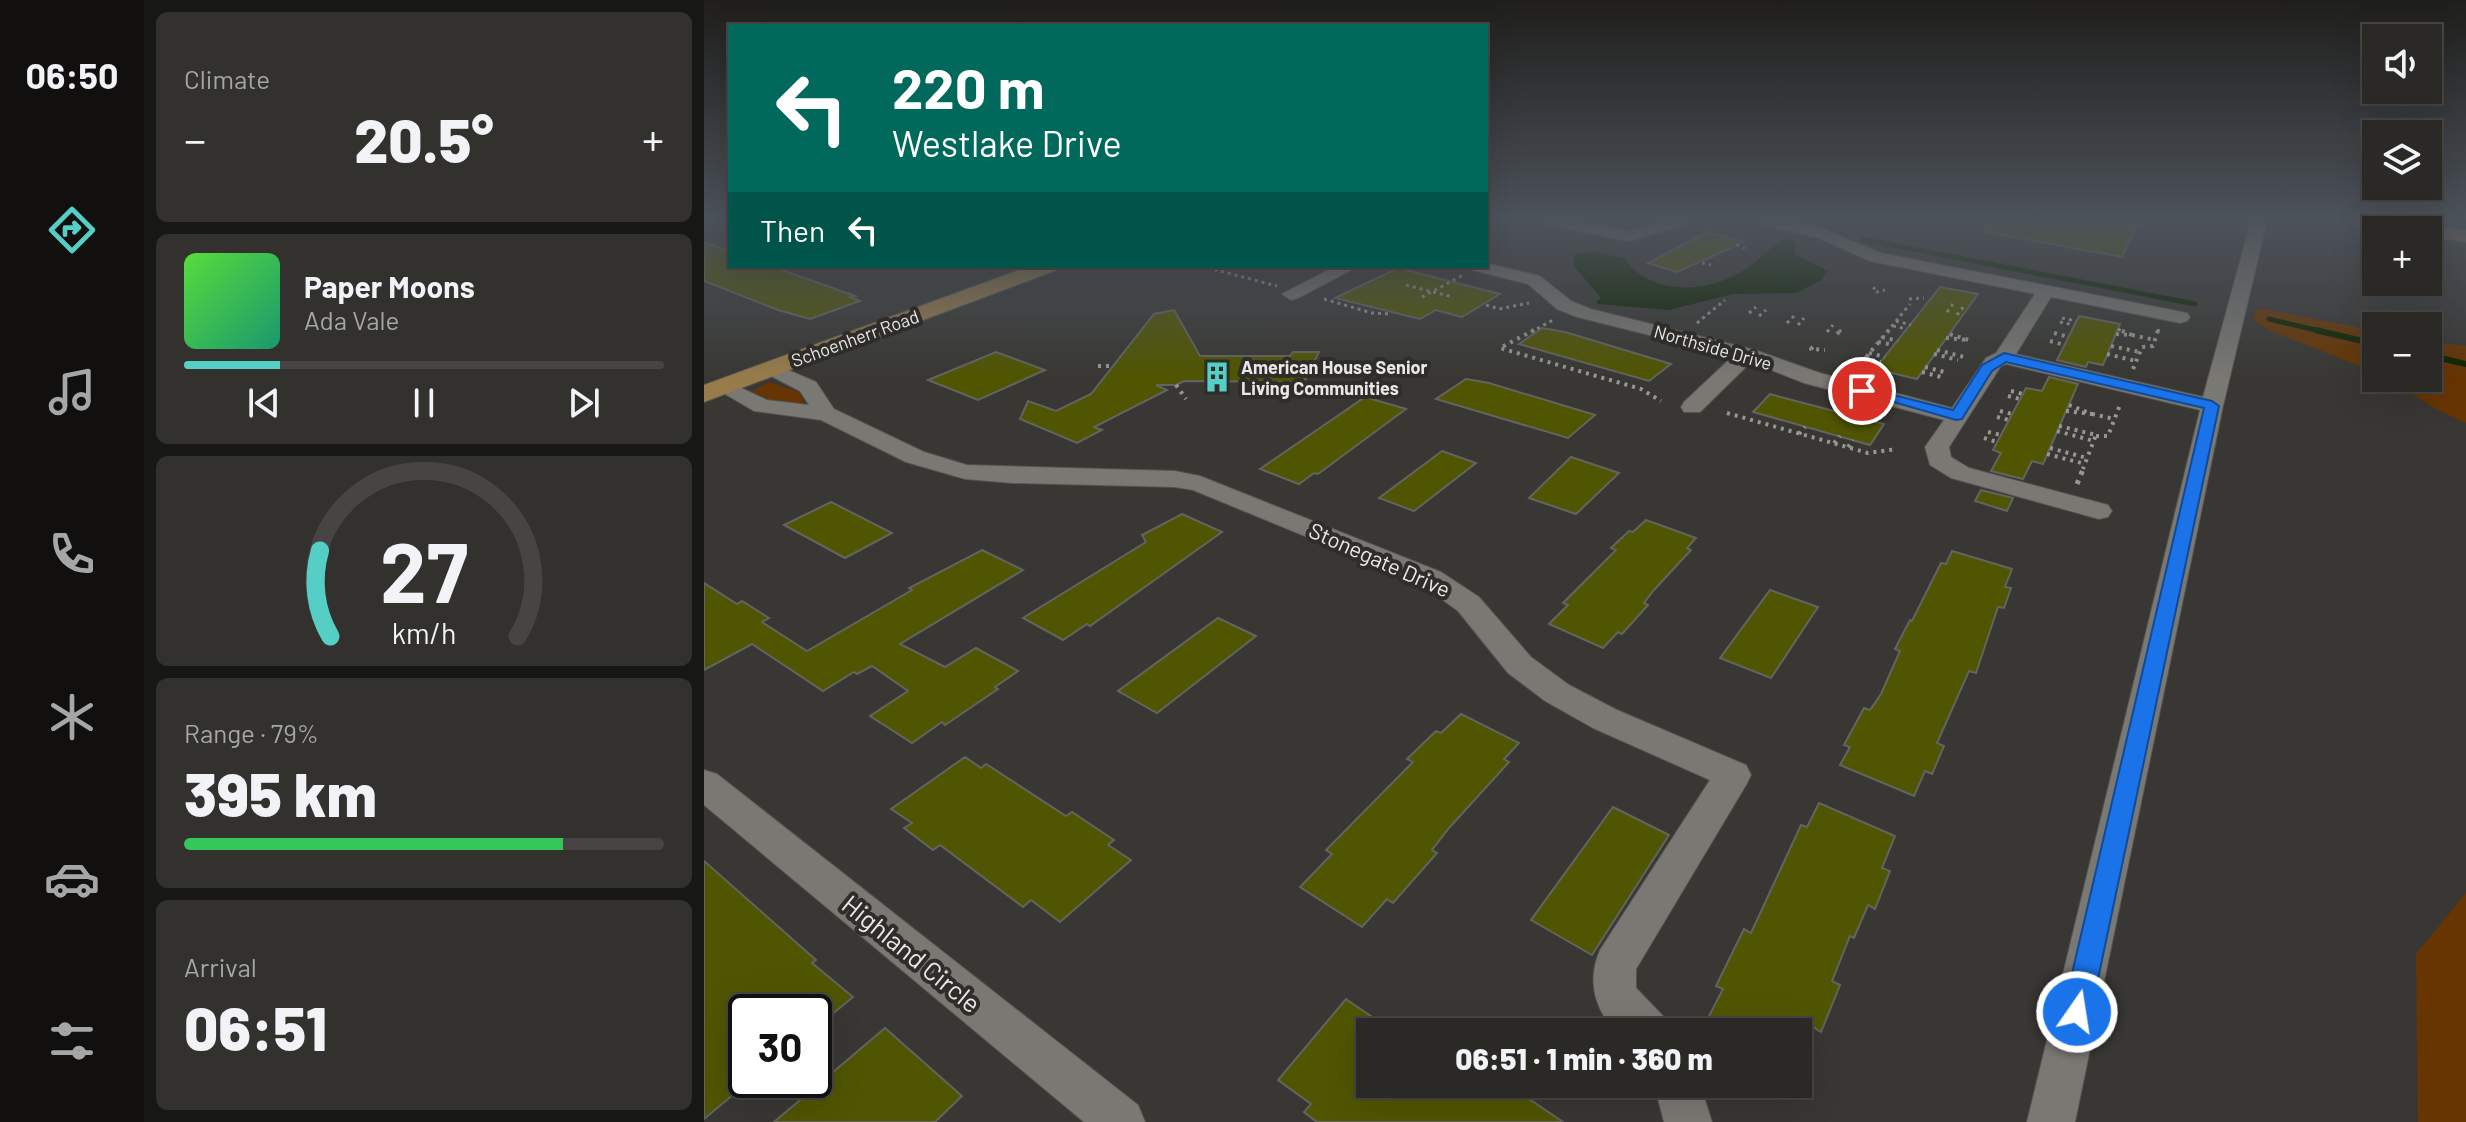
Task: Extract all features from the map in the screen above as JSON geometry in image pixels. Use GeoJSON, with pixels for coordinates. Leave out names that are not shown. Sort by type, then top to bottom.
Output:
{"type":"FeatureCollection","features":[{"type":"Feature","properties":{"kind":"main road","name":"Schoenherr Road"},"geometry":{"type":"LineString","coordinates":[[714,390],[1030,273]]}},
{"type":"Feature","properties":{"kind":"street"},"geometry":{"type":"LineString","coordinates":[[1285,290],[1330,273]]}},
{"type":"Feature","properties":{"kind":"street","name":"Northside Drive"},"geometry":{"type":"LineString","coordinates":[[1492,273],[1534,280],[1564,305],[1584,313],[1748,354],[1812,378],[1956,416]]}},
{"type":"Feature","properties":{"kind":"street"},"geometry":{"type":"LineString","coordinates":[[1958,273],[2180,317]]}},
{"type":"Feature","properties":{"kind":"street"},"geometry":{"type":"LineString","coordinates":[[2051,1122],[2212,406],[2246,273]]}},
{"type":"Feature","properties":{"kind":"street"},"geometry":{"type":"LineString","coordinates":[[2046,291],[2004,357],[1987,368],[1936,454],[1968,486],[2099,511]]}},
{"type":"Feature","properties":{"kind":"street"},"geometry":{"type":"LineString","coordinates":[[1692,407],[1748,354]]}},
{"type":"Feature","properties":{"kind":"street"},"geometry":{"type":"LineString","coordinates":[[2004,357],[2212,406]]}},
{"type":"Feature","properties":{"kind":"street","name":"Stonegate Drive"},"geometry":{"type":"LineString","coordinates":[[772,369],[808,387],[826,414]]}},
{"type":"Feature","properties":{"kind":"street","name":"Stonegate Drive"},"geometry":{"type":"LineString","coordinates":[[714,390],[762,406],[826,414],[915,457],[965,472],[1012,476],[1175,479],[1221,491],[1431,578],[1468,604],[1521,667],[1538,681],[1588,709],[1733,775],[1615,964],[1611,978],[1614,995],[1631,1018]]}},
{"type":"Feature","properties":{"kind":"street","name":"Highland Circle"},"geometry":{"type":"LineString","coordinates":[[704,784],[1121,1122]]}},
{"type":"Feature","properties":{"kind":"street"},"geometry":{"type":"LineString","coordinates":[[1681,1098],[1688,1122]]}},
{"type":"Feature","properties":{"kind":"path"},"geometry":{"type":"LineString","coordinates":[[1228,273],[1285,290]]}},
{"type":"Feature","properties":{"kind":"path"},"geometry":{"type":"LineString","coordinates":[[1422,297],[1464,273]]}},
{"type":"Feature","properties":{"kind":"path"},"geometry":{"type":"LineString","coordinates":[[1406,285],[1453,297]]}},
{"type":"Feature","properties":{"kind":"path"},"geometry":{"type":"LineString","coordinates":[[1871,298],[1876,290],[1885,290]]}},
{"type":"Feature","properties":{"kind":"path"},"geometry":{"type":"LineString","coordinates":[[1319,298],[1372,313],[1392,314]]}},
{"type":"Feature","properties":{"kind":"path"},"geometry":{"type":"LineString","coordinates":[[1852,373],[1894,324],[1909,301],[1924,298]]}},
{"type":"Feature","properties":{"kind":"path"},"geometry":{"type":"LineString","coordinates":[[1693,326],[1725,300]]}},
{"type":"Feature","properties":{"kind":"path"},"geometry":{"type":"LineString","coordinates":[[1486,305],[1499,309],[1529,303]]}},
{"type":"Feature","properties":{"kind":"path"},"geometry":{"type":"LineString","coordinates":[[1947,312],[1953,304]]}},
{"type":"Feature","properties":{"kind":"path"},"geometry":{"type":"LineString","coordinates":[[1957,315],[1964,306]]}},
{"type":"Feature","properties":{"kind":"path"},"geometry":{"type":"LineString","coordinates":[[1749,313],[1756,307]]}},
{"type":"Feature","properties":{"kind":"path"},"geometry":{"type":"LineString","coordinates":[[1759,316],[1766,310]]}},
{"type":"Feature","properties":{"kind":"path"},"geometry":{"type":"LineString","coordinates":[[1787,323],[1794,316]]}},
{"type":"Feature","properties":{"kind":"path"},"geometry":{"type":"LineString","coordinates":[[1798,325],[1804,318]]}},
{"type":"Feature","properties":{"kind":"path"},"geometry":{"type":"LineString","coordinates":[[1555,319],[1500,348],[1641,389],[1661,401]]}},
{"type":"Feature","properties":{"kind":"path"},"geometry":{"type":"LineString","coordinates":[[2061,320],[2075,323]]}},
{"type":"Feature","properties":{"kind":"path"},"geometry":{"type":"LineString","coordinates":[[1894,324],[1909,327]]}},
{"type":"Feature","properties":{"kind":"path"},"geometry":{"type":"LineString","coordinates":[[1827,332],[1833,325]]}},
{"type":"Feature","properties":{"kind":"path"},"geometry":{"type":"LineString","coordinates":[[2131,373],[2142,347],[2153,346],[2160,325]]}},
{"type":"Feature","properties":{"kind":"path"},"geometry":{"type":"LineString","coordinates":[[1837,334],[1844,327]]}},
{"type":"Feature","properties":{"kind":"path"},"geometry":{"type":"LineString","coordinates":[[2117,331],[2155,340]]}},
{"type":"Feature","properties":{"kind":"path"},"geometry":{"type":"LineString","coordinates":[[2054,333],[2069,337]]}},
{"type":"Feature","properties":{"kind":"path"},"geometry":{"type":"LineString","coordinates":[[1948,336],[1980,343]]}},
{"type":"Feature","properties":{"kind":"path"},"geometry":{"type":"LineString","coordinates":[[1878,342],[1896,343],[1882,337]]}},
{"type":"Feature","properties":{"kind":"path"},"geometry":{"type":"LineString","coordinates":[[2050,341],[2065,345]]}},
{"type":"Feature","properties":{"kind":"path"},"geometry":{"type":"LineString","coordinates":[[2111,346],[2140,352]]}},
{"type":"Feature","properties":{"kind":"path"},"geometry":{"type":"LineString","coordinates":[[1813,347],[1811,349],[1816,352],[1825,350]]}},
{"type":"Feature","properties":{"kind":"path"},"geometry":{"type":"LineString","coordinates":[[1958,360],[1936,352],[1964,357]]}},
{"type":"Feature","properties":{"kind":"path"},"geometry":{"type":"LineString","coordinates":[[1869,353],[1885,357]]}},
{"type":"Feature","properties":{"kind":"path"},"geometry":{"type":"LineString","coordinates":[[2107,354],[2136,361]]}},
{"type":"Feature","properties":{"kind":"path"},"geometry":{"type":"LineString","coordinates":[[1545,363],[1553,357]]}},
{"type":"Feature","properties":{"kind":"path"},"geometry":{"type":"LineString","coordinates":[[1864,358],[1881,362]]}},
{"type":"Feature","properties":{"kind":"path"},"geometry":{"type":"LineString","coordinates":[[1098,366],[1113,366]]}},
{"type":"Feature","properties":{"kind":"path"},"geometry":{"type":"LineString","coordinates":[[1923,370],[1947,376]]}},
{"type":"Feature","properties":{"kind":"path"},"geometry":{"type":"LineString","coordinates":[[1611,381],[1618,375]]}},
{"type":"Feature","properties":{"kind":"path"},"geometry":{"type":"LineString","coordinates":[[1176,385],[1186,399]]}},
{"type":"Feature","properties":{"kind":"path"},"geometry":{"type":"LineString","coordinates":[[2010,394],[2021,397]]}},
{"type":"Feature","properties":{"kind":"path"},"geometry":{"type":"LineString","coordinates":[[2058,428],[2095,438],[2108,436],[2122,400]]}},
{"type":"Feature","properties":{"kind":"path"},"geometry":{"type":"LineString","coordinates":[[2068,408],[2114,419]]}},
{"type":"Feature","properties":{"kind":"path"},"geometry":{"type":"LineString","coordinates":[[1997,417],[2011,417],[2000,411]]}},
{"type":"Feature","properties":{"kind":"path"},"geometry":{"type":"LineString","coordinates":[[1727,413],[1868,453],[1897,449]]}},
{"type":"Feature","properties":{"kind":"path"},"geometry":{"type":"LineString","coordinates":[[1763,423],[1769,417]]}},
{"type":"Feature","properties":{"kind":"path"},"geometry":{"type":"LineString","coordinates":[[1776,427],[1781,420]]}},
{"type":"Feature","properties":{"kind":"path"},"geometry":{"type":"LineString","coordinates":[[1799,434],[1805,427]]}},
{"type":"Feature","properties":{"kind":"path"},"geometry":{"type":"LineString","coordinates":[[1988,432],[2001,435]]}},
{"type":"Feature","properties":{"kind":"path"},"geometry":{"type":"LineString","coordinates":[[1834,443],[1840,436]]}},
{"type":"Feature","properties":{"kind":"path"},"geometry":{"type":"LineString","coordinates":[[1984,438],[1997,442]]}},
{"type":"Feature","properties":{"kind":"path"},"geometry":{"type":"LineString","coordinates":[[2076,485],[2095,438]]}},
{"type":"Feature","properties":{"kind":"path"},"geometry":{"type":"LineString","coordinates":[[1848,447],[1853,440]]}},
{"type":"Feature","properties":{"kind":"path"},"geometry":{"type":"LineString","coordinates":[[2085,464],[2048,451],[2087,458]]}},
{"type":"Feature","properties":{"kind":"shaded area"},"geometry":{"type":"Polygon","coordinates":[[[1580,273],[1640,273],[1664,285],[1680,287],[1714,284],[1737,273],[1826,273],[1821,280],[1797,293],[1733,294],[1669,310],[1598,304],[1596,302],[1601,298],[1580,273]]]}},
{"type":"Feature","properties":{"kind":"shaded area"},"geometry":{"type":"Polygon","coordinates":[[[2264,309],[2362,328],[2362,367],[2268,330],[2254,320],[2255,310],[2264,309]]]}},
{"type":"Feature","properties":{"kind":"shaded area"},"geometry":{"type":"Polygon","coordinates":[[[2442,343],[2466,346],[2466,423],[2409,392],[2442,392],[2442,343]]]}},
{"type":"Feature","properties":{"kind":"shaded area"},"geometry":{"type":"Polygon","coordinates":[[[769,382],[799,392],[804,402],[784,404],[752,391],[769,382]]]}},
{"type":"Feature","properties":{"kind":"shaded area"},"geometry":{"type":"Polygon","coordinates":[[[2466,893],[2466,1122],[2418,1122],[2416,954],[2466,893]]]}},
{"type":"Feature","properties":{"kind":"building"},"geometry":{"type":"Polygon","coordinates":[[[704,273],[792,273],[855,296],[850,297],[860,301],[810,319],[704,281],[704,273]]]}},
{"type":"Feature","properties":{"kind":"building"},"geometry":{"type":"Polygon","coordinates":[[[1387,273],[1419,273],[1500,294],[1462,317],[1436,310],[1420,319],[1335,298],[1387,273]]]}},
{"type":"Feature","properties":{"kind":"building"},"geometry":{"type":"Polygon","coordinates":[[[1940,287],[1978,294],[1917,379],[1875,369],[1940,287]]]}},
{"type":"Feature","properties":{"kind":"building","name":"American House Senior Living Communities"},"geometry":{"type":"Polygon","coordinates":[[[1174,310],[1200,356],[1290,356],[1293,352],[1319,352],[1304,382],[1184,381],[1176,385],[1156,385],[1167,390],[1094,427],[1102,430],[1077,443],[1020,419],[1028,401],[1056,411],[1091,394],[1154,314],[1174,310]]]}},
{"type":"Feature","properties":{"kind":"building"},"geometry":{"type":"Polygon","coordinates":[[[2079,316],[2120,324],[2103,365],[2088,362],[2086,367],[2057,360],[2079,316]]]}},
{"type":"Feature","properties":{"kind":"building"},"geometry":{"type":"Polygon","coordinates":[[[1542,328],[1671,364],[1649,381],[1519,344],[1542,328]]]}},
{"type":"Feature","properties":{"kind":"building"},"geometry":{"type":"Polygon","coordinates":[[[996,352],[1045,370],[978,400],[928,380],[996,352]]]}},
{"type":"Feature","properties":{"kind":"building"},"geometry":{"type":"Polygon","coordinates":[[[2049,377],[2078,384],[2043,464],[2032,461],[2023,479],[1991,471],[2001,453],[1993,450],[2026,388],[2042,391],[2049,377]]]}},
{"type":"Feature","properties":{"kind":"building"},"geometry":{"type":"Polygon","coordinates":[[[1466,379],[1595,415],[1568,438],[1436,399],[1466,379]]]}},
{"type":"Feature","properties":{"kind":"building"},"geometry":{"type":"Polygon","coordinates":[[[1770,394],[1884,424],[1870,445],[1753,412],[1770,394]]]}},
{"type":"Feature","properties":{"kind":"building"},"geometry":{"type":"Polygon","coordinates":[[[1365,397],[1406,409],[1318,474],[1314,473],[1299,484],[1260,469],[1365,397]]]}},
{"type":"Feature","properties":{"kind":"building"},"geometry":{"type":"Polygon","coordinates":[[[1442,451],[1476,463],[1414,511],[1379,498],[1442,451]]]}},
{"type":"Feature","properties":{"kind":"building"},"geometry":{"type":"Polygon","coordinates":[[[1571,457],[1619,473],[1576,514],[1529,498],[1571,457]]]}},
{"type":"Feature","properties":{"kind":"building"},"geometry":{"type":"Polygon","coordinates":[[[1981,490],[2013,498],[2007,511],[1975,501],[1981,490]]]}},
{"type":"Feature","properties":{"kind":"building"},"geometry":{"type":"Polygon","coordinates":[[[831,502],[892,533],[845,558],[784,525],[831,502]]]}},
{"type":"Feature","properties":{"kind":"building"},"geometry":{"type":"Polygon","coordinates":[[[1182,514],[1222,532],[1090,626],[1087,624],[1063,640],[1023,618],[1146,542],[1142,535],[1182,514]]]}},
{"type":"Feature","properties":{"kind":"building"},"geometry":{"type":"Polygon","coordinates":[[[1646,520],[1696,538],[1687,548],[1691,550],[1654,590],[1644,603],[1648,605],[1622,634],[1618,632],[1603,648],[1549,624],[1568,605],[1563,603],[1616,550],[1611,548],[1646,520]]]}},
{"type":"Feature","properties":{"kind":"building"},"geometry":{"type":"Polygon","coordinates":[[[982,550],[1023,570],[900,644],[945,667],[976,648],[1018,671],[995,687],[998,689],[945,725],[942,722],[912,743],[870,716],[908,691],[872,666],[857,674],[854,672],[823,691],[752,644],[704,670],[704,583],[737,604],[742,601],[769,618],[762,622],[807,651],[912,590],[909,588],[982,550]]]}},
{"type":"Feature","properties":{"kind":"building"},"geometry":{"type":"Polygon","coordinates":[[[1952,551],[2012,569],[2005,587],[2011,588],[2004,608],[1998,607],[1976,673],[1969,671],[1937,743],[1944,746],[1932,774],[1925,771],[1914,796],[1840,765],[1850,747],[1844,745],[1864,708],[1870,710],[1881,694],[1900,651],[1895,649],[1941,563],[1946,564],[1952,551]]]}},
{"type":"Feature","properties":{"kind":"building"},"geometry":{"type":"Polygon","coordinates":[[[1770,590],[1818,607],[1771,678],[1720,658],[1770,590]]]}},
{"type":"Feature","properties":{"kind":"building"},"geometry":{"type":"Polygon","coordinates":[[[1218,618],[1256,636],[1157,713],[1118,691],[1218,618]]]}},
{"type":"Feature","properties":{"kind":"building"},"geometry":{"type":"Polygon","coordinates":[[[1461,714],[1519,743],[1504,759],[1509,762],[1449,828],[1432,850],[1437,853],[1393,903],[1387,899],[1362,927],[1300,887],[1332,854],[1326,850],[1413,762],[1407,759],[1436,731],[1441,733],[1461,714]]]}},
{"type":"Feature","properties":{"kind":"building"},"geometry":{"type":"Polygon","coordinates":[[[965,757],[981,768],[986,764],[1066,816],[1072,812],[1114,840],[1108,845],[1131,860],[1060,922],[1031,900],[1023,907],[940,845],[933,850],[904,828],[912,823],[891,809],[965,757]]]}},
{"type":"Feature","properties":{"kind":"building"},"geometry":{"type":"Polygon","coordinates":[[[1819,803],[1895,836],[1882,868],[1890,871],[1875,909],[1868,905],[1854,938],[1850,936],[1832,981],[1840,985],[1821,1032],[1813,1027],[1812,1030],[1812,1018],[1713,1018],[1709,1016],[1723,989],[1716,986],[1744,929],[1751,933],[1801,825],[1807,827],[1819,803]]]}},
{"type":"Feature","properties":{"kind":"building"},"geometry":{"type":"Polygon","coordinates":[[[1613,807],[1669,835],[1592,955],[1531,920],[1613,807]]]}},
{"type":"Feature","properties":{"kind":"building"},"geometry":{"type":"Polygon","coordinates":[[[704,861],[816,960],[812,963],[853,997],[832,1014],[832,994],[728,994],[729,1098],[704,1119],[704,861]]]}},
{"type":"Feature","properties":{"kind":"building"},"geometry":{"type":"Polygon","coordinates":[[[1346,999],[1374,1018],[1356,1018],[1356,1098],[1528,1098],[1563,1122],[1317,1122],[1304,1112],[1311,1104],[1278,1080],[1346,999]]]}},
{"type":"Feature","properties":{"kind":"building"},"geometry":{"type":"Polygon","coordinates":[[[885,1028],[962,1096],[935,1122],[774,1122],[802,1098],[832,1098],[832,1073],[885,1028]]]}},
{"type":"Feature","properties":{"kind":"waterway"},"geometry":{"type":"LineString","coordinates":[[2038,273],[2195,304]]}},
{"type":"Feature","properties":{"kind":"waterway"},"geometry":{"type":"LineString","coordinates":[[2269,319],[2324,332]]}},
{"type":"Feature","properties":{"kind":"waterway"},"geometry":{"type":"LineString","coordinates":[[2315,330],[2362,341]]}},
{"type":"Feature","properties":{"kind":"waterway"},"geometry":{"type":"LineString","coordinates":[[2442,358],[2466,364]]}},
{"type":"Feature","properties":{"kind":"place","name":"American House Senior Living Communities"},"geometry":{"type":"Point","coordinates":[1217,377]}},
{"type":"Feature","properties":{"kind":"route"},"geometry":{"type":"LineString","coordinates":[[1862,391],[1956,416],[1987,368],[2004,357],[2212,406],[2077,1012]]}}]}
